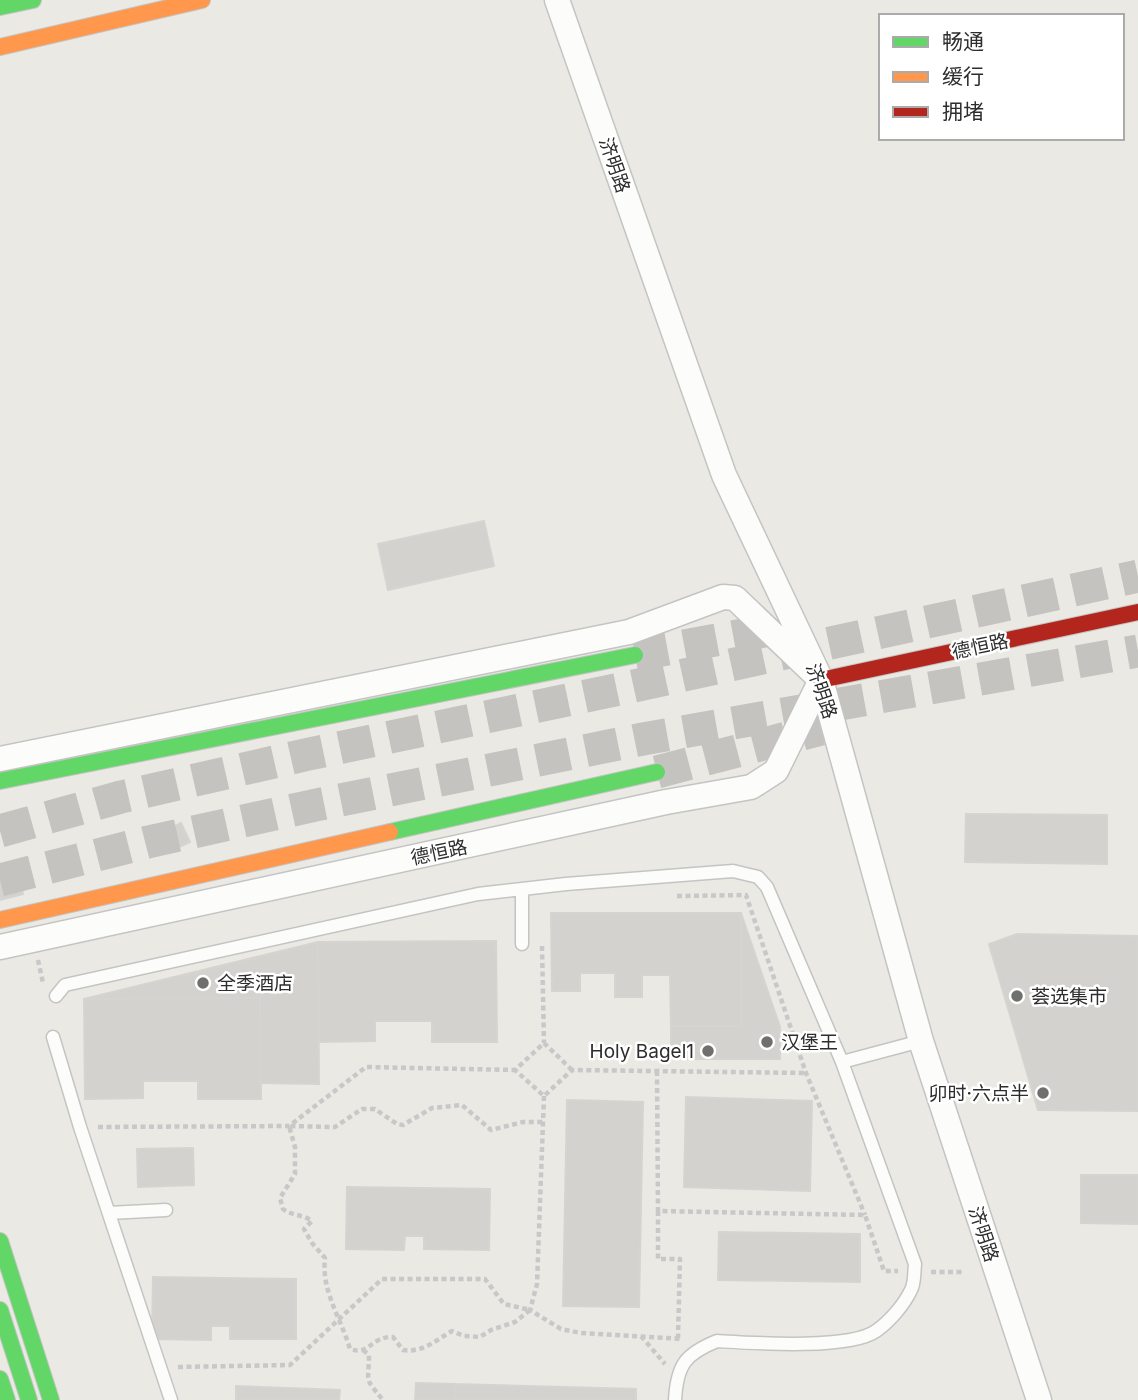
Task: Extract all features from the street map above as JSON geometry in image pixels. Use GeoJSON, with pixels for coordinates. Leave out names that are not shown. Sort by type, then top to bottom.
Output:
{"type":"FeatureCollection","features":[{"type":"Feature","properties":{"kind":"main road"},"geometry":{"type":"LineString","coordinates":[[0,7],[33,0]]}},
{"type":"Feature","properties":{"kind":"main road"},"geometry":{"type":"LineString","coordinates":[[0,47],[202,0]]}},
{"type":"Feature","properties":{"kind":"main road","name":"德恒路"},"geometry":{"type":"LineString","coordinates":[[821,680],[1138,612]]}},
{"type":"Feature","properties":{"kind":"main road"},"geometry":{"type":"LineString","coordinates":[[0,781],[635,655]]}},
{"type":"Feature","properties":{"kind":"main road"},"geometry":{"type":"LineString","coordinates":[[0,920],[657,772]]}},
{"type":"Feature","properties":{"kind":"main road"},"geometry":{"type":"LineString","coordinates":[[0,1241],[51,1400]]}},
{"type":"Feature","properties":{"kind":"main road"},"geometry":{"type":"LineString","coordinates":[[0,1310],[29,1400]]}},
{"type":"Feature","properties":{"kind":"main road"},"geometry":{"type":"LineString","coordinates":[[0,1379],[7,1400]]}},
{"type":"Feature","properties":{"kind":"street","name":"济明路"},"geometry":{"type":"LineString","coordinates":[[557,0],[724,475],[821,680],[921,1041],[1039,1400]]}},
{"type":"Feature","properties":{"kind":"street"},"geometry":{"type":"LineString","coordinates":[[0,759],[629,632],[723,597],[735,598],[821,680]]}},
{"type":"Feature","properties":{"kind":"street","name":"德恒路"},"geometry":{"type":"LineString","coordinates":[[0,947],[639,808],[751,787],[776,771],[821,680]]}},
{"type":"Feature","properties":{"kind":"lane"},"geometry":{"type":"LineString","coordinates":[[55,996],[65,985],[478,894],[733,871],[758,877],[767,887],[842,1062],[915,1264],[912,1289],[897,1311],[876,1331],[856,1339],[806,1343],[717,1341],[692,1352],[682,1364],[676,1381],[675,1400]]}},
{"type":"Feature","properties":{"kind":"lane"},"geometry":{"type":"LineString","coordinates":[[522,889],[522,944]]}},
{"type":"Feature","properties":{"kind":"lane"},"geometry":{"type":"LineString","coordinates":[[53,1037],[170,1400]]}},
{"type":"Feature","properties":{"kind":"lane"},"geometry":{"type":"LineString","coordinates":[[842,1062],[921,1041]]}},
{"type":"Feature","properties":{"kind":"lane"},"geometry":{"type":"LineString","coordinates":[[109,1213],[166,1210]]}},
{"type":"Feature","properties":{"kind":"path"},"geometry":{"type":"LineString","coordinates":[[677,896],[746,895],[806,1073],[865,1215],[884,1271],[962,1272]]}},
{"type":"Feature","properties":{"kind":"path"},"geometry":{"type":"LineString","coordinates":[[542,942],[544,1043],[572,1070],[806,1073]]}},
{"type":"Feature","properties":{"kind":"path"},"geometry":{"type":"LineString","coordinates":[[515,1070],[544,1043]]}},
{"type":"Feature","properties":{"kind":"path"},"geometry":{"type":"LineString","coordinates":[[289,1126],[366,1067],[515,1070],[544,1096]]}},
{"type":"Feature","properties":{"kind":"path"},"geometry":{"type":"LineString","coordinates":[[289,1126],[295,1147],[295,1174],[285,1187],[280,1203],[290,1214],[304,1215],[312,1221],[304,1229],[312,1244],[325,1258],[323,1273],[331,1303],[350,1349],[363,1350],[373,1345],[376,1339],[393,1336],[403,1350],[410,1351],[437,1343],[452,1331],[464,1336],[480,1337],[491,1330],[515,1322],[530,1310],[537,1284],[544,1096],[572,1070]]}},
{"type":"Feature","properties":{"kind":"path"},"geometry":{"type":"LineString","coordinates":[[657,1071],[658,1259],[680,1259],[678,1338]]}},
{"type":"Feature","properties":{"kind":"path"},"geometry":{"type":"LineString","coordinates":[[80,1127],[335,1127],[362,1109],[375,1109],[397,1124],[403,1125],[432,1108],[462,1105],[491,1130],[523,1122],[543,1122]]}},
{"type":"Feature","properties":{"kind":"path"},"geometry":{"type":"LineString","coordinates":[[658,1211],[865,1215]]}},
{"type":"Feature","properties":{"kind":"path"},"geometry":{"type":"LineString","coordinates":[[160,1368],[290,1366],[382,1279],[485,1279],[504,1304],[530,1310],[561,1329],[581,1333],[717,1341]]}},
{"type":"Feature","properties":{"kind":"path"},"geometry":{"type":"LineString","coordinates":[[641,1335],[676,1381]]}},
{"type":"Feature","properties":{"kind":"path"},"geometry":{"type":"LineString","coordinates":[[363,1350],[369,1355],[366,1376],[372,1390],[383,1400]]}},
{"type":"Feature","properties":{"kind":"building"},"geometry":{"type":"Polygon","coordinates":[[[484,521],[494,566],[388,590],[378,544],[484,521]]]}},
{"type":"Feature","properties":{"kind":"building"},"geometry":{"type":"Polygon","coordinates":[[[966,814],[1107,815],[1107,864],[965,862],[966,814]]]}},
{"type":"Feature","properties":{"kind":"building"},"geometry":{"type":"Polygon","coordinates":[[[181,823],[190,842],[169,852],[160,833],[181,823]]]}},
{"type":"Feature","properties":{"kind":"building"},"geometry":{"type":"Polygon","coordinates":[[[18,873],[23,894],[0,900],[0,877],[18,873]]]}},
{"type":"Feature","properties":{"kind":"building"},"geometry":{"type":"Polygon","coordinates":[[[551,913],[741,913],[741,1026],[671,1026],[670,975],[642,975],[642,997],[615,997],[615,973],[580,973],[580,991],[552,991],[551,913]]]}},
{"type":"Feature","properties":{"kind":"building"},"geometry":{"type":"Polygon","coordinates":[[[741,913],[780,1027],[780,1059],[671,1059],[671,1026],[741,1026],[741,913]]]}},
{"type":"Feature","properties":{"kind":"building"},"geometry":{"type":"Polygon","coordinates":[[[1017,934],[1138,936],[1138,1111],[1038,1110],[989,944],[1017,934]]]}},
{"type":"Feature","properties":{"kind":"building"},"geometry":{"type":"Polygon","coordinates":[[[496,941],[497,1042],[432,1042],[432,1021],[375,1021],[375,1041],[319,1042],[318,942],[496,941]]]}},
{"type":"Feature","properties":{"kind":"building"},"geometry":{"type":"Polygon","coordinates":[[[318,942],[319,1084],[260,1083],[260,998],[84,999],[318,942]]]}},
{"type":"Feature","properties":{"kind":"building"},"geometry":{"type":"Polygon","coordinates":[[[260,998],[261,1099],[198,1099],[198,1081],[143,1081],[143,1098],[85,1099],[84,999],[260,998]]]}},
{"type":"Feature","properties":{"kind":"building"},"geometry":{"type":"Polygon","coordinates":[[[686,1097],[812,1101],[810,1191],[684,1187],[686,1097]]]}},
{"type":"Feature","properties":{"kind":"building"},"geometry":{"type":"Polygon","coordinates":[[[567,1100],[643,1102],[639,1307],[563,1306],[567,1100]]]}},
{"type":"Feature","properties":{"kind":"building"},"geometry":{"type":"Polygon","coordinates":[[[193,1148],[194,1185],[138,1187],[137,1149],[193,1148]]]}},
{"type":"Feature","properties":{"kind":"building"},"geometry":{"type":"Polygon","coordinates":[[[1081,1175],[1138,1175],[1138,1224],[1081,1223],[1081,1175]]]}},
{"type":"Feature","properties":{"kind":"building"},"geometry":{"type":"Polygon","coordinates":[[[347,1187],[490,1189],[489,1250],[424,1249],[424,1236],[405,1236],[404,1250],[346,1249],[347,1187]]]}},
{"type":"Feature","properties":{"kind":"building"},"geometry":{"type":"Polygon","coordinates":[[[719,1232],[860,1234],[860,1282],[718,1280],[719,1232]]]}},
{"type":"Feature","properties":{"kind":"building"},"geometry":{"type":"Polygon","coordinates":[[[153,1277],[296,1279],[296,1339],[230,1339],[230,1326],[211,1326],[211,1340],[152,1339],[153,1277]]]}},
{"type":"Feature","properties":{"kind":"building"},"geometry":{"type":"Polygon","coordinates":[[[416,1383],[455,1384],[455,1400],[415,1400],[416,1383]]]}},
{"type":"Feature","properties":{"kind":"building"},"geometry":{"type":"Polygon","coordinates":[[[455,1384],[636,1389],[636,1400],[455,1400],[455,1384]]]}},
{"type":"Feature","properties":{"kind":"building"},"geometry":{"type":"Polygon","coordinates":[[[236,1386],[340,1390],[339,1400],[236,1400],[236,1386]]]}},
{"type":"Feature","properties":{"kind":"tunnel"},"geometry":{"type":"LineString","coordinates":[[0,831],[121,797],[309,754],[1138,576]]}},
{"type":"Feature","properties":{"kind":"tunnel"},"geometry":{"type":"LineString","coordinates":[[635,655],[797,625]]}},
{"type":"Feature","properties":{"kind":"tunnel"},"geometry":{"type":"LineString","coordinates":[[0,880],[148,842],[316,805],[643,739],[1138,651]]}},
{"type":"Feature","properties":{"kind":"tunnel"},"geometry":{"type":"LineString","coordinates":[[657,772],[821,729]]}},
{"type":"Feature","properties":{"kind":"traffic: fast"},"geometry":{"type":"LineString","coordinates":[[0,7],[33,0]]}},
{"type":"Feature","properties":{"kind":"traffic: fast"},"geometry":{"type":"LineString","coordinates":[[0,781],[635,655]]}},
{"type":"Feature","properties":{"kind":"traffic: fast"},"geometry":{"type":"LineString","coordinates":[[390,832],[657,772]]}},
{"type":"Feature","properties":{"kind":"traffic: fast"},"geometry":{"type":"LineString","coordinates":[[0,1241],[51,1400]]}},
{"type":"Feature","properties":{"kind":"traffic: fast"},"geometry":{"type":"LineString","coordinates":[[0,1310],[29,1400]]}},
{"type":"Feature","properties":{"kind":"traffic: fast"},"geometry":{"type":"LineString","coordinates":[[0,1379],[7,1400]]}},
{"type":"Feature","properties":{"kind":"traffic: slow"},"geometry":{"type":"LineString","coordinates":[[0,47],[202,0]]}},
{"type":"Feature","properties":{"kind":"traffic: slow"},"geometry":{"type":"LineString","coordinates":[[0,920],[390,832]]}},
{"type":"Feature","properties":{"kind":"traffic: jam"},"geometry":{"type":"LineString","coordinates":[[821,680],[1138,612]]}},
{"type":"Feature","properties":{"kind":"place","name":"全季酒店"},"geometry":{"type":"Point","coordinates":[203,983]}},
{"type":"Feature","properties":{"kind":"place","name":"荟选集市"},"geometry":{"type":"Point","coordinates":[1017,996]}},
{"type":"Feature","properties":{"kind":"place","name":"汉堡王"},"geometry":{"type":"Point","coordinates":[767,1042]}},
{"type":"Feature","properties":{"kind":"place","name":"Holy Bagel1"},"geometry":{"type":"Point","coordinates":[708,1051]}},
{"type":"Feature","properties":{"kind":"place","name":"卯时·六点半"},"geometry":{"type":"Point","coordinates":[1043,1093]}}]}
